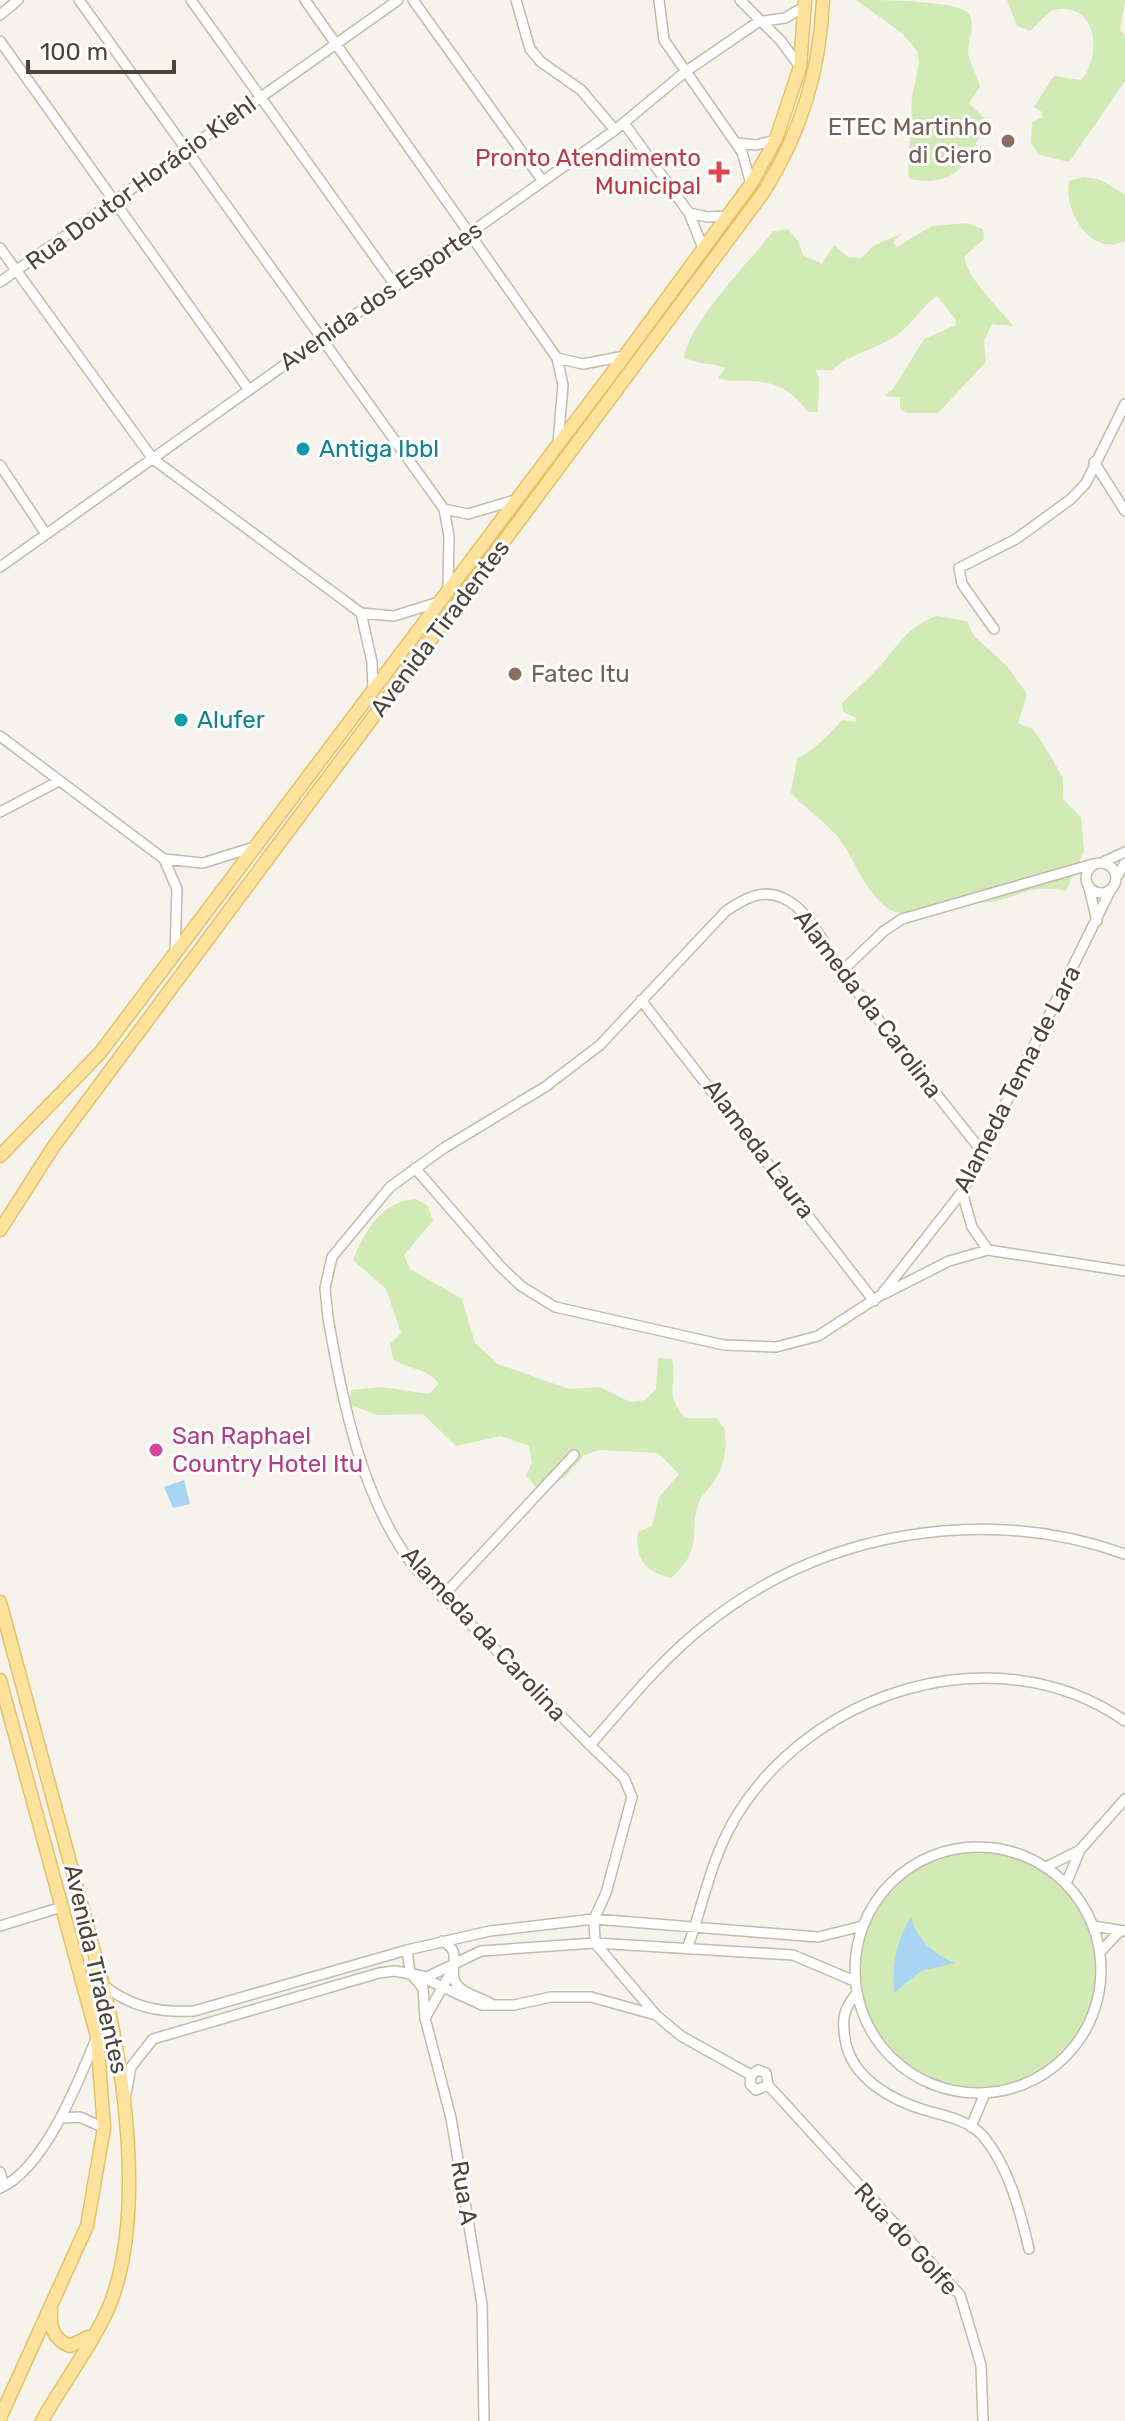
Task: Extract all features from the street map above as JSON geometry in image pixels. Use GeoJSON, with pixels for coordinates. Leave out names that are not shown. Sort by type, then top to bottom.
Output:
{"type":"FeatureCollection","features":[{"type":"Feature","properties":{"kind":"main road","name":"Avenida Tiradentes"},"geometry":{"type":"LineString","coordinates":[[0,1230],[54,1146],[763,193],[792,143],[807,103],[816,63],[823,0]]}},
{"type":"Feature","properties":{"kind":"main road","name":"Avenida Tiradentes"},"geometry":{"type":"LineString","coordinates":[[0,1156],[100,1053],[751,184],[776,139],[800,67],[804,4]]}},
{"type":"Feature","properties":{"kind":"main road","name":"Avenida Tiradentes"},"geometry":{"type":"LineString","coordinates":[[0,1602],[118,2043],[125,2101],[126,2229],[121,2270],[111,2302],[42,2421]]}},
{"type":"Feature","properties":{"kind":"main road","name":"Avenida Tiradentes"},"geometry":{"type":"LineString","coordinates":[[0,1680],[97,2036],[104,2128],[87,2226],[0,2418]]}},
{"type":"Feature","properties":{"kind":"main road"},"geometry":{"type":"LineString","coordinates":[[0,1719],[14,1732]]}},
{"type":"Feature","properties":{"kind":"main road"},"geometry":{"type":"LineString","coordinates":[[51,2306],[52,2331],[62,2343],[79,2343],[92,2334]]}},
{"type":"Feature","properties":{"kind":"street"},"geometry":{"type":"LineString","coordinates":[[0,15],[18,0]]}},
{"type":"Feature","properties":{"kind":"street"},"geometry":{"type":"LineString","coordinates":[[79,0],[444,509],[449,536],[448,590]]}},
{"type":"Feature","properties":{"kind":"street"},"geometry":{"type":"LineString","coordinates":[[191,0],[395,285]]}},
{"type":"Feature","properties":{"kind":"street"},"geometry":{"type":"LineString","coordinates":[[305,0],[557,358],[563,396],[557,446]]}},
{"type":"Feature","properties":{"kind":"street","name":"Rua Doutor Horácio Kiehl"},"geometry":{"type":"LineString","coordinates":[[0,282],[398,0]]}},
{"type":"Feature","properties":{"kind":"street"},"geometry":{"type":"LineString","coordinates":[[413,0],[542,180]]}},
{"type":"Feature","properties":{"kind":"street"},"geometry":{"type":"LineString","coordinates":[[516,0],[530,49],[541,62],[581,90],[620,126],[689,213],[703,248]]}},
{"type":"Feature","properties":{"kind":"street"},"geometry":{"type":"LineString","coordinates":[[659,0],[664,40],[736,143],[746,162],[751,184]]}},
{"type":"Feature","properties":{"kind":"street"},"geometry":{"type":"LineString","coordinates":[[740,0],[758,22],[781,41],[800,67]]}},
{"type":"Feature","properties":{"kind":"street","name":"Avenida dos Esportes"},"geometry":{"type":"LineString","coordinates":[[0,567],[620,126],[685,72],[758,22],[785,18],[804,4]]}},
{"type":"Feature","properties":{"kind":"street"},"geometry":{"type":"LineString","coordinates":[[0,41],[249,390]]}},
{"type":"Feature","properties":{"kind":"street"},"geometry":{"type":"LineString","coordinates":[[736,143],[756,145],[776,139]]}},
{"type":"Feature","properties":{"kind":"street"},"geometry":{"type":"LineString","coordinates":[[689,213],[708,217],[727,216]]}},
{"type":"Feature","properties":{"kind":"street"},"geometry":{"type":"LineString","coordinates":[[0,248],[153,459],[361,613],[394,616],[439,602]]}},
{"type":"Feature","properties":{"kind":"street"},"geometry":{"type":"LineString","coordinates":[[557,358],[583,364],[625,356]]}},
{"type":"Feature","properties":{"kind":"street"},"geometry":{"type":"LineString","coordinates":[[994,629],[962,584],[959,568],[1016,539],[1052,514],[1086,483],[1125,404]]}},
{"type":"Feature","properties":{"kind":"street"},"geometry":{"type":"LineString","coordinates":[[1094,462],[1122,498],[1125,511]]}},
{"type":"Feature","properties":{"kind":"street"},"geometry":{"type":"LineString","coordinates":[[0,465],[46,534]]}},
{"type":"Feature","properties":{"kind":"street"},"geometry":{"type":"LineString","coordinates":[[444,509],[468,514],[515,500]]}},
{"type":"Feature","properties":{"kind":"street"},"geometry":{"type":"LineString","coordinates":[[361,613],[372,662],[373,691]]}},
{"type":"Feature","properties":{"kind":"street"},"geometry":{"type":"LineString","coordinates":[[0,736],[164,859],[177,889],[175,954]]}},
{"type":"Feature","properties":{"kind":"street"},"geometry":{"type":"LineString","coordinates":[[0,812],[59,781]]}},
{"type":"Feature","properties":{"kind":"street"},"geometry":{"type":"LineString","coordinates":[[164,859],[203,863],[255,847]]}},
{"type":"Feature","properties":{"kind":"street"},"geometry":{"type":"LineString","coordinates":[[842,971],[884,931],[902,919],[1098,863],[1125,852]]}},
{"type":"Feature","properties":{"kind":"street"},"geometry":{"type":"LineString","coordinates":[[1098,863],[1112,867],[1116,878]]}},
{"type":"Feature","properties":{"kind":"street"},"geometry":{"type":"LineString","coordinates":[[1097,921],[1087,884],[1098,863]]}},
{"type":"Feature","properties":{"kind":"street","name":"Alameda Tema de Lara"},"geometry":{"type":"LineString","coordinates":[[415,1168],[467,1232],[510,1276],[555,1307],[724,1345],[776,1347],[818,1336],[877,1298],[962,1192],[984,1154],[1125,863]]}},
{"type":"Feature","properties":{"kind":"street"},"geometry":{"type":"LineString","coordinates":[[1061,872],[1100,893],[1111,889]]}},
{"type":"Feature","properties":{"kind":"street","name":"Alameda da Carolina"},"geometry":{"type":"LineString","coordinates":[[590,1745],[442,1597],[402,1551],[373,1492],[334,1353],[325,1288],[332,1257],[390,1187],[415,1168],[545,1087],[600,1045],[726,911],[757,895],[772,894],[786,899],[800,910],[842,971],[984,1154]]}},
{"type":"Feature","properties":{"kind":"street","name":"Alameda Laura"},"geometry":{"type":"LineString","coordinates":[[641,1000],[877,1298]]}},
{"type":"Feature","properties":{"kind":"street"},"geometry":{"type":"LineString","coordinates":[[962,1192],[972,1227],[988,1250]]}},
{"type":"Feature","properties":{"kind":"street"},"geometry":{"type":"LineString","coordinates":[[877,1298],[949,1261],[988,1250],[1125,1271]]}},
{"type":"Feature","properties":{"kind":"street"},"geometry":{"type":"LineString","coordinates":[[442,1597],[574,1455]]}},
{"type":"Feature","properties":{"kind":"street"},"geometry":{"type":"LineString","coordinates":[[595,1943],[594,1919],[606,1893],[632,1797],[624,1778],[590,1745],[669,1656],[702,1627],[761,1586],[823,1558],[893,1538],[985,1527],[1054,1534],[1125,1554]]}},
{"type":"Feature","properties":{"kind":"street"},"geometry":{"type":"LineString","coordinates":[[687,1949],[715,1857],[752,1793],[808,1737],[854,1708],[942,1680],[981,1679],[1014,1682],[1078,1697],[1105,1708],[1125,1721]]}},
{"type":"Feature","properties":{"kind":"street"},"geometry":{"type":"LineString","coordinates":[[1066,1884],[1080,1850],[1125,1799]]}},
{"type":"Feature","properties":{"kind":"street"},"geometry":{"type":"LineString","coordinates":[[983,1847],[1020,1854],[1048,1866],[1066,1884],[1082,1901],[1093,1926],[1103,1977],[1095,2015],[1075,2048],[1046,2074],[1010,2090],[985,2093],[972,2094],[933,2086],[900,2067],[874,2038],[852,1980],[854,1950],[863,1926],[882,1893],[910,1867],[945,1852],[983,1847]]}},
{"type":"Feature","properties":{"kind":"street"},"geometry":{"type":"LineString","coordinates":[[1048,1866],[1080,1850]]}},
{"type":"Feature","properties":{"kind":"street"},"geometry":{"type":"LineString","coordinates":[[0,1926],[62,1907]]}},
{"type":"Feature","properties":{"kind":"street"},"geometry":{"type":"LineString","coordinates":[[103,1985],[139,2007],[185,2012],[407,1950],[490,1931],[594,1919],[818,1937],[863,1926]]}},
{"type":"Feature","properties":{"kind":"street"},"geometry":{"type":"LineString","coordinates":[[1093,1926],[1122,1932]]}},
{"type":"Feature","properties":{"kind":"street"},"geometry":{"type":"LineString","coordinates":[[1100,1952],[1122,1932]]}},
{"type":"Feature","properties":{"kind":"street"},"geometry":{"type":"LineString","coordinates":[[442,1941],[453,1949],[457,1962],[454,1977],[458,1986],[493,2005]]}},
{"type":"Feature","properties":{"kind":"street"},"geometry":{"type":"LineString","coordinates":[[125,2101],[131,2067],[138,2054],[153,2039],[379,1973],[410,1972],[427,1977],[481,1951],[595,1943],[793,1955],[852,1980]]}},
{"type":"Feature","properties":{"kind":"street","name":"Rua do Golfe"},"geometry":{"type":"LineString","coordinates":[[595,1943],[656,2015],[681,2036],[751,2075],[752,2087],[761,2090],[768,2085],[960,2295],[981,2365],[983,2421]]}},
{"type":"Feature","properties":{"kind":"street","name":"Rua A"},"geometry":{"type":"LineString","coordinates":[[407,1950],[410,1972],[423,1988],[425,2018],[451,2118],[482,2304],[484,2421]]}},
{"type":"Feature","properties":{"kind":"street"},"geometry":{"type":"LineString","coordinates":[[425,2018],[457,1962]]}},
{"type":"Feature","properties":{"kind":"street"},"geometry":{"type":"LineString","coordinates":[[410,1972],[482,2005],[551,1997],[591,1997],[656,2015]]}},
{"type":"Feature","properties":{"kind":"street"},"geometry":{"type":"LineString","coordinates":[[856,1994],[843,2010],[842,2021],[854,2067],[900,2101],[971,2127],[983,2136],[1013,2191],[1029,2249]]}},
{"type":"Feature","properties":{"kind":"street"},"geometry":{"type":"LineString","coordinates":[[185,2012],[189,2027]]}},
{"type":"Feature","properties":{"kind":"street"},"geometry":{"type":"LineString","coordinates":[[0,2172],[2,2187],[17,2179],[62,2118],[97,2036]]}},
{"type":"Feature","properties":{"kind":"street"},"geometry":{"type":"LineString","coordinates":[[971,2127],[985,2093]]}},
{"type":"Feature","properties":{"kind":"street"},"geometry":{"type":"LineString","coordinates":[[62,2118],[80,2117],[104,2128]]}},
{"type":"Feature","properties":{"kind":"green space"},"geometry":{"type":"Polygon","coordinates":[[[856,0],[952,6],[970,15],[972,29],[968,52],[980,87],[969,103],[986,120],[975,147],[961,168],[952,175],[927,181],[910,179],[912,97],[919,62],[917,51],[903,34],[856,0]]]}},
{"type":"Feature","properties":{"kind":"green space"},"geometry":{"type":"Polygon","coordinates":[[[1007,0],[1125,0],[1120,30],[1125,35],[1125,81],[1069,162],[1039,155],[1031,143],[1032,122],[1042,118],[1042,112],[1034,107],[1054,76],[1081,80],[1093,56],[1092,31],[1086,20],[1068,9],[1054,10],[1030,31],[1017,26],[1007,0]]]}},
{"type":"Feature","properties":{"kind":"green space"},"geometry":{"type":"Polygon","coordinates":[[[1083,177],[1098,179],[1125,194],[1125,241],[1113,245],[1101,243],[1082,229],[1075,218],[1068,193],[1069,181],[1083,177]]]}},
{"type":"Feature","properties":{"kind":"green space"},"geometry":{"type":"Polygon","coordinates":[[[966,223],[983,229],[984,239],[965,256],[970,273],[1013,326],[992,324],[984,341],[986,362],[938,413],[906,413],[900,409],[900,397],[885,396],[893,389],[924,339],[956,325],[956,320],[937,296],[903,331],[889,340],[832,370],[815,370],[819,378],[818,412],[808,412],[781,387],[761,382],[724,380],[718,378],[725,368],[684,357],[689,342],[709,309],[773,231],[788,229],[798,241],[803,255],[822,264],[834,245],[848,257],[862,258],[873,246],[902,233],[893,242],[897,247],[932,226],[966,223]]]}},
{"type":"Feature","properties":{"kind":"green space"},"geometry":{"type":"Polygon","coordinates":[[[936,616],[967,621],[974,636],[1008,667],[1027,694],[1018,723],[1033,729],[1044,745],[1063,778],[1063,799],[1081,817],[1084,851],[1066,891],[1034,890],[989,902],[947,901],[906,913],[890,910],[866,884],[838,837],[791,793],[797,758],[816,747],[842,720],[856,722],[856,718],[843,712],[842,703],[909,632],[936,616]]]}},
{"type":"Feature","properties":{"kind":"green space"},"geometry":{"type":"Polygon","coordinates":[[[416,1199],[428,1206],[433,1221],[404,1255],[410,1269],[462,1299],[475,1343],[498,1364],[569,1389],[600,1387],[630,1402],[645,1400],[656,1389],[658,1358],[672,1359],[673,1395],[678,1409],[685,1418],[716,1418],[725,1429],[723,1464],[701,1498],[689,1557],[671,1578],[648,1568],[640,1557],[637,1542],[638,1532],[652,1526],[659,1497],[679,1474],[658,1453],[599,1450],[584,1455],[565,1477],[536,1487],[526,1476],[532,1462],[529,1446],[501,1436],[456,1446],[423,1414],[377,1415],[349,1404],[351,1390],[382,1387],[429,1394],[439,1383],[429,1374],[393,1359],[390,1344],[401,1333],[386,1289],[353,1260],[369,1228],[384,1211],[416,1199]]]}},
{"type":"Feature","properties":{"kind":"green space"},"geometry":{"type":"Polygon","coordinates":[[[979,1852],[1024,1861],[1045,1872],[1063,1887],[1078,1905],[1089,1926],[1098,1971],[1089,2016],[1078,2037],[1063,2055],[1045,2070],[1024,2081],[979,2090],[934,2081],[913,2070],[895,2055],[880,2037],[869,2016],[860,1971],[869,1926],[880,1905],[895,1887],[913,1872],[934,1861],[979,1852]]]}},
{"type":"Feature","properties":{"kind":"water"},"geometry":{"type":"Polygon","coordinates":[[[184,1480],[190,1504],[173,1508],[164,1487],[184,1480]]]}},
{"type":"Feature","properties":{"kind":"water"},"geometry":{"type":"Polygon","coordinates":[[[911,1917],[917,1933],[927,1945],[955,1963],[921,1971],[894,1993],[896,1953],[911,1917]]]}},
{"type":"Feature","properties":{"kind":"place","name":"ETEC Martinho di Ciero"},"geometry":{"type":"Point","coordinates":[1008,141]}},
{"type":"Feature","properties":{"kind":"place","name":"Pronto Atendimento Municipal"},"geometry":{"type":"Point","coordinates":[719,172]}},
{"type":"Feature","properties":{"kind":"place","name":"Antiga Ibbl"},"geometry":{"type":"Point","coordinates":[303,449]}},
{"type":"Feature","properties":{"kind":"place","name":"Fatec Itu"},"geometry":{"type":"Point","coordinates":[515,674]}},
{"type":"Feature","properties":{"kind":"place","name":"Alufer"},"geometry":{"type":"Point","coordinates":[181,720]}},
{"type":"Feature","properties":{"kind":"place","name":"San Raphael Country Hotel Itu"},"geometry":{"type":"Point","coordinates":[156,1450]}}]}
